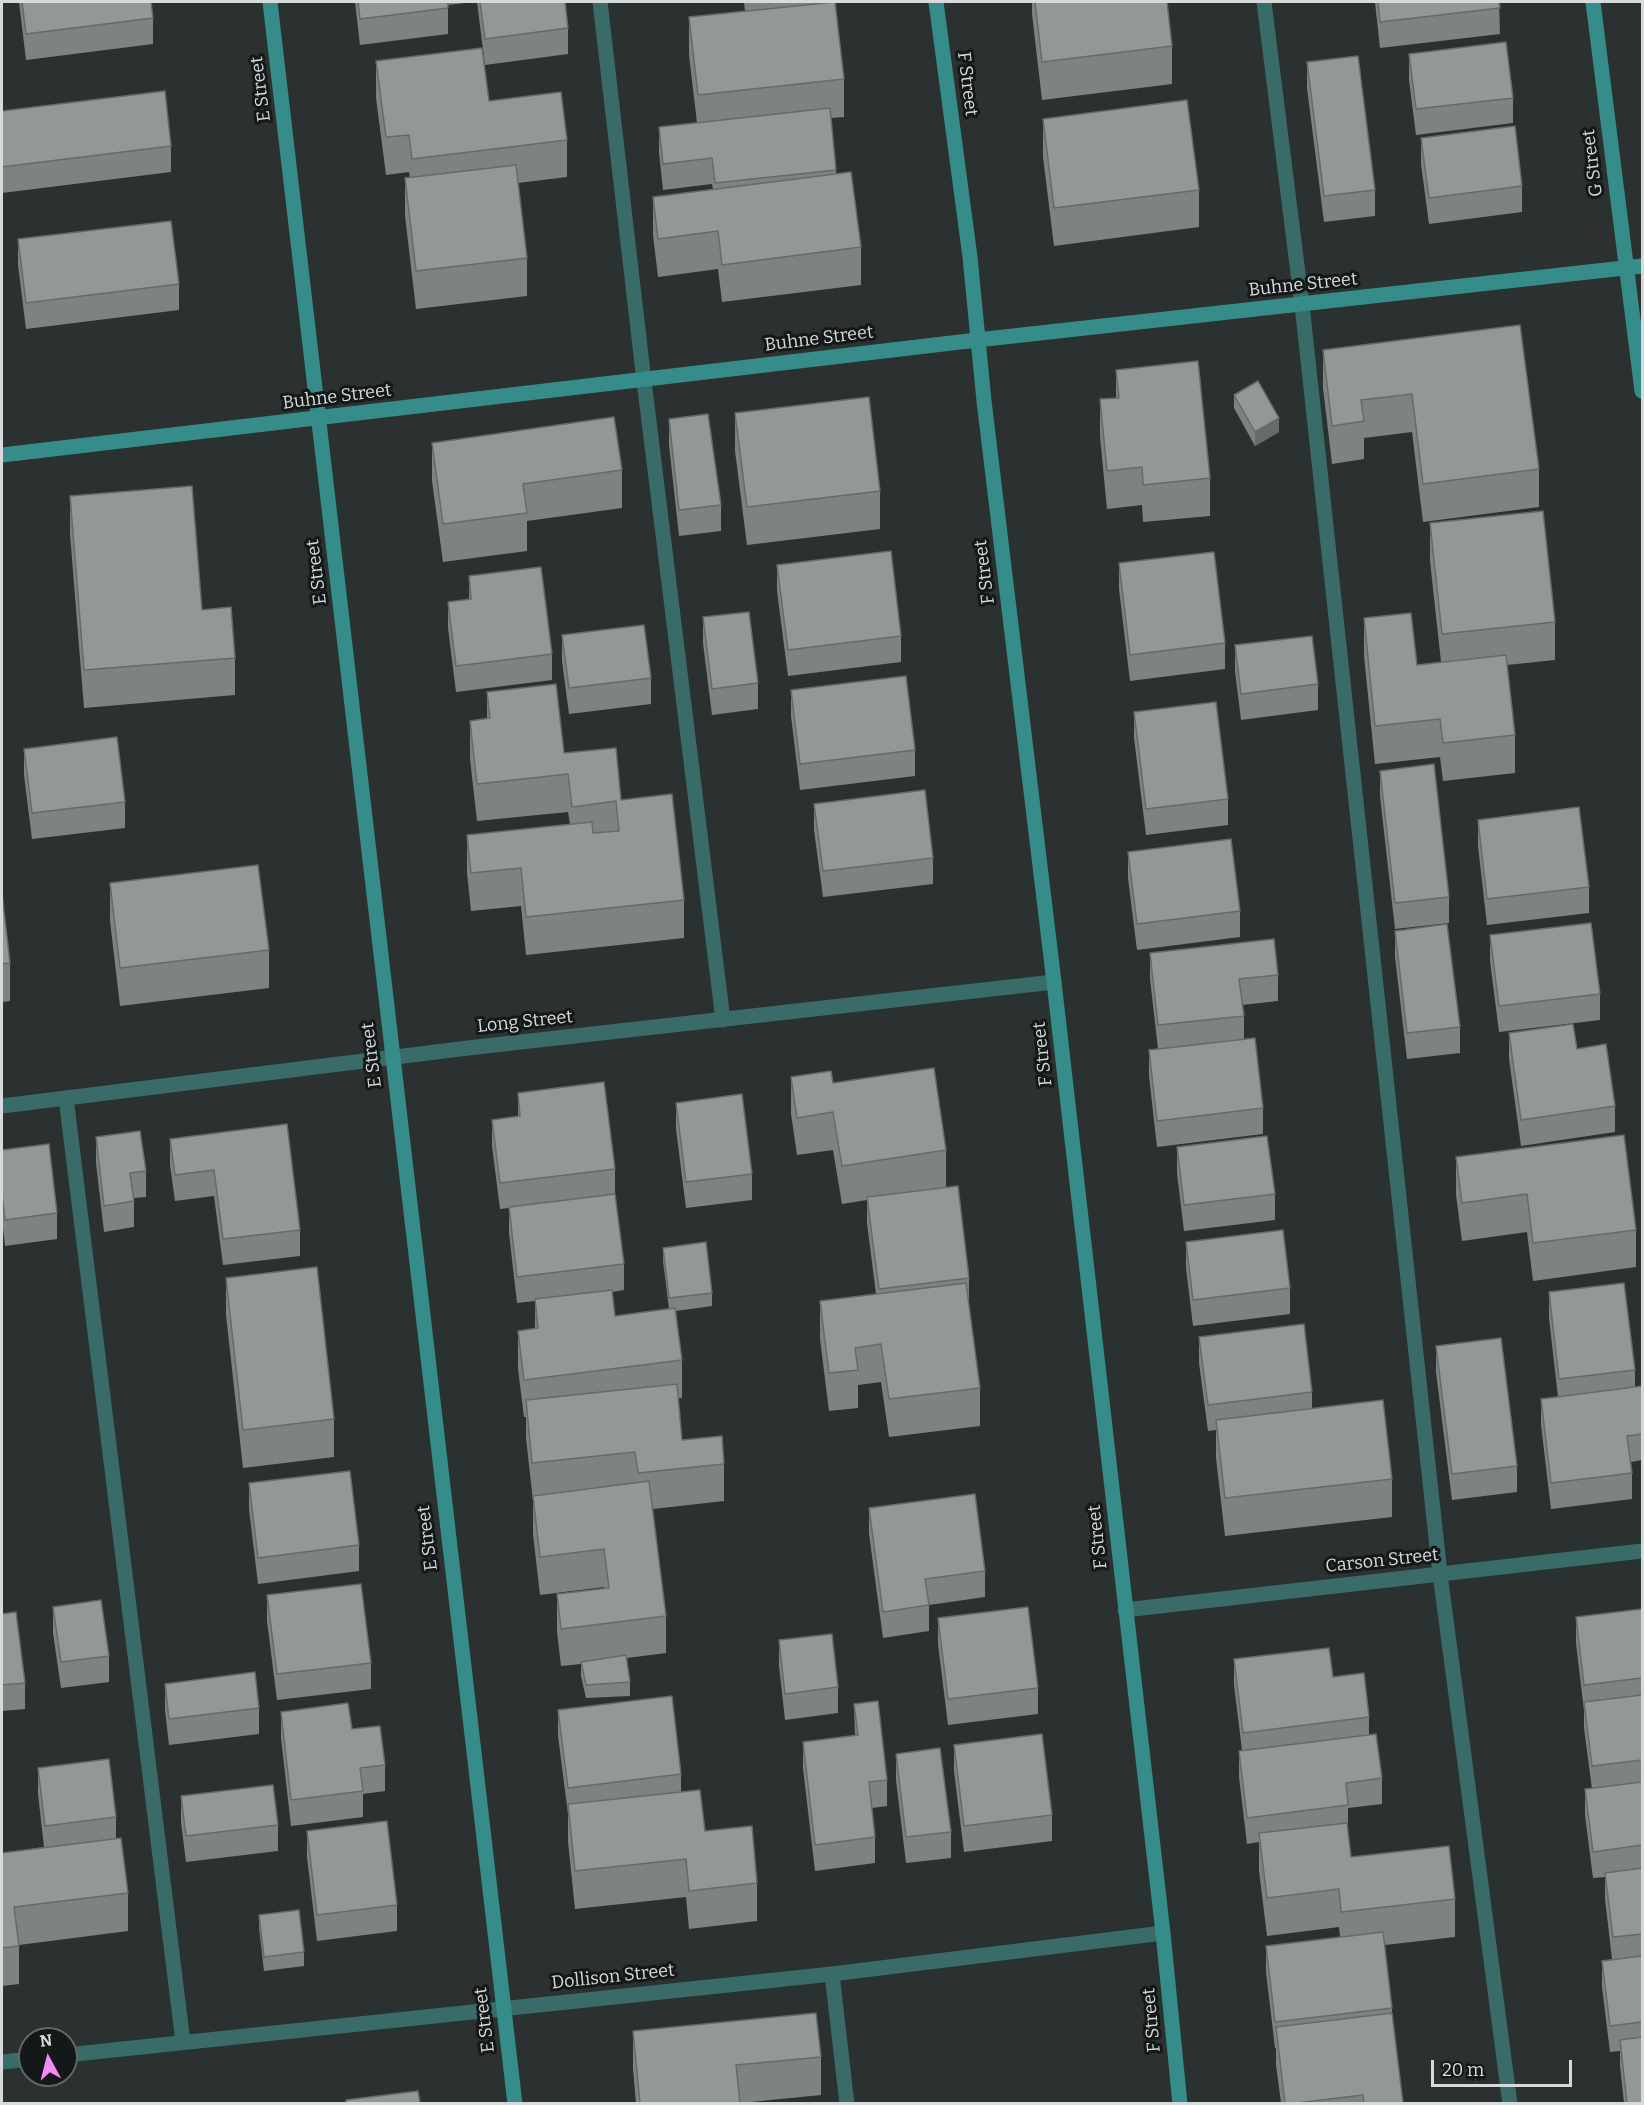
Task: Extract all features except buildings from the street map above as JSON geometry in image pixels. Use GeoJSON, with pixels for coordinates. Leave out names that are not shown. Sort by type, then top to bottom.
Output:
{"type":"FeatureCollection","features":[{"type":"Feature","properties":{"kind":"street","name":"E Street"},"geometry":{"type":"LineString","coordinates":[[270,2],[515,2103]]}},
{"type":"Feature","properties":{"kind":"street"},"geometry":{"type":"LineString","coordinates":[[600,2],[723,1020]]}},
{"type":"Feature","properties":{"kind":"street","name":"F Street"},"geometry":{"type":"LineString","coordinates":[[936,2],[970,257],[977,340],[1054,982],[1163,1933],[1180,2103]]}},
{"type":"Feature","properties":{"kind":"street"},"geometry":{"type":"LineString","coordinates":[[1264,2],[1302,304],[1440,1574],[1510,2103]]}},
{"type":"Feature","properties":{"kind":"street","name":"G Street"},"geometry":{"type":"LineString","coordinates":[[1593,2],[1635,267],[1642,391]]}},
{"type":"Feature","properties":{"kind":"street","name":"Buhne Street"},"geometry":{"type":"LineString","coordinates":[[2,455],[977,340],[1635,267]]}},
{"type":"Feature","properties":{"kind":"street","name":"Long Street"},"geometry":{"type":"LineString","coordinates":[[2,1106],[392,1058],[1054,982]]}},
{"type":"Feature","properties":{"kind":"street"},"geometry":{"type":"LineString","coordinates":[[66,1098],[183,2042]]}},
{"type":"Feature","properties":{"kind":"street","name":"Carson Street"},"geometry":{"type":"LineString","coordinates":[[1125,1610],[1642,1551]]}},
{"type":"Feature","properties":{"kind":"street","name":"Dollison Street"},"geometry":{"type":"LineString","coordinates":[[78,2054],[832,1974],[1163,1933]]}},
{"type":"Feature","properties":{"kind":"street"},"geometry":{"type":"LineString","coordinates":[[832,1974],[847,2103]]}},
{"type":"Feature","properties":{"kind":"street"},"geometry":{"type":"LineString","coordinates":[[2,2062],[18,2060]]}}]}
